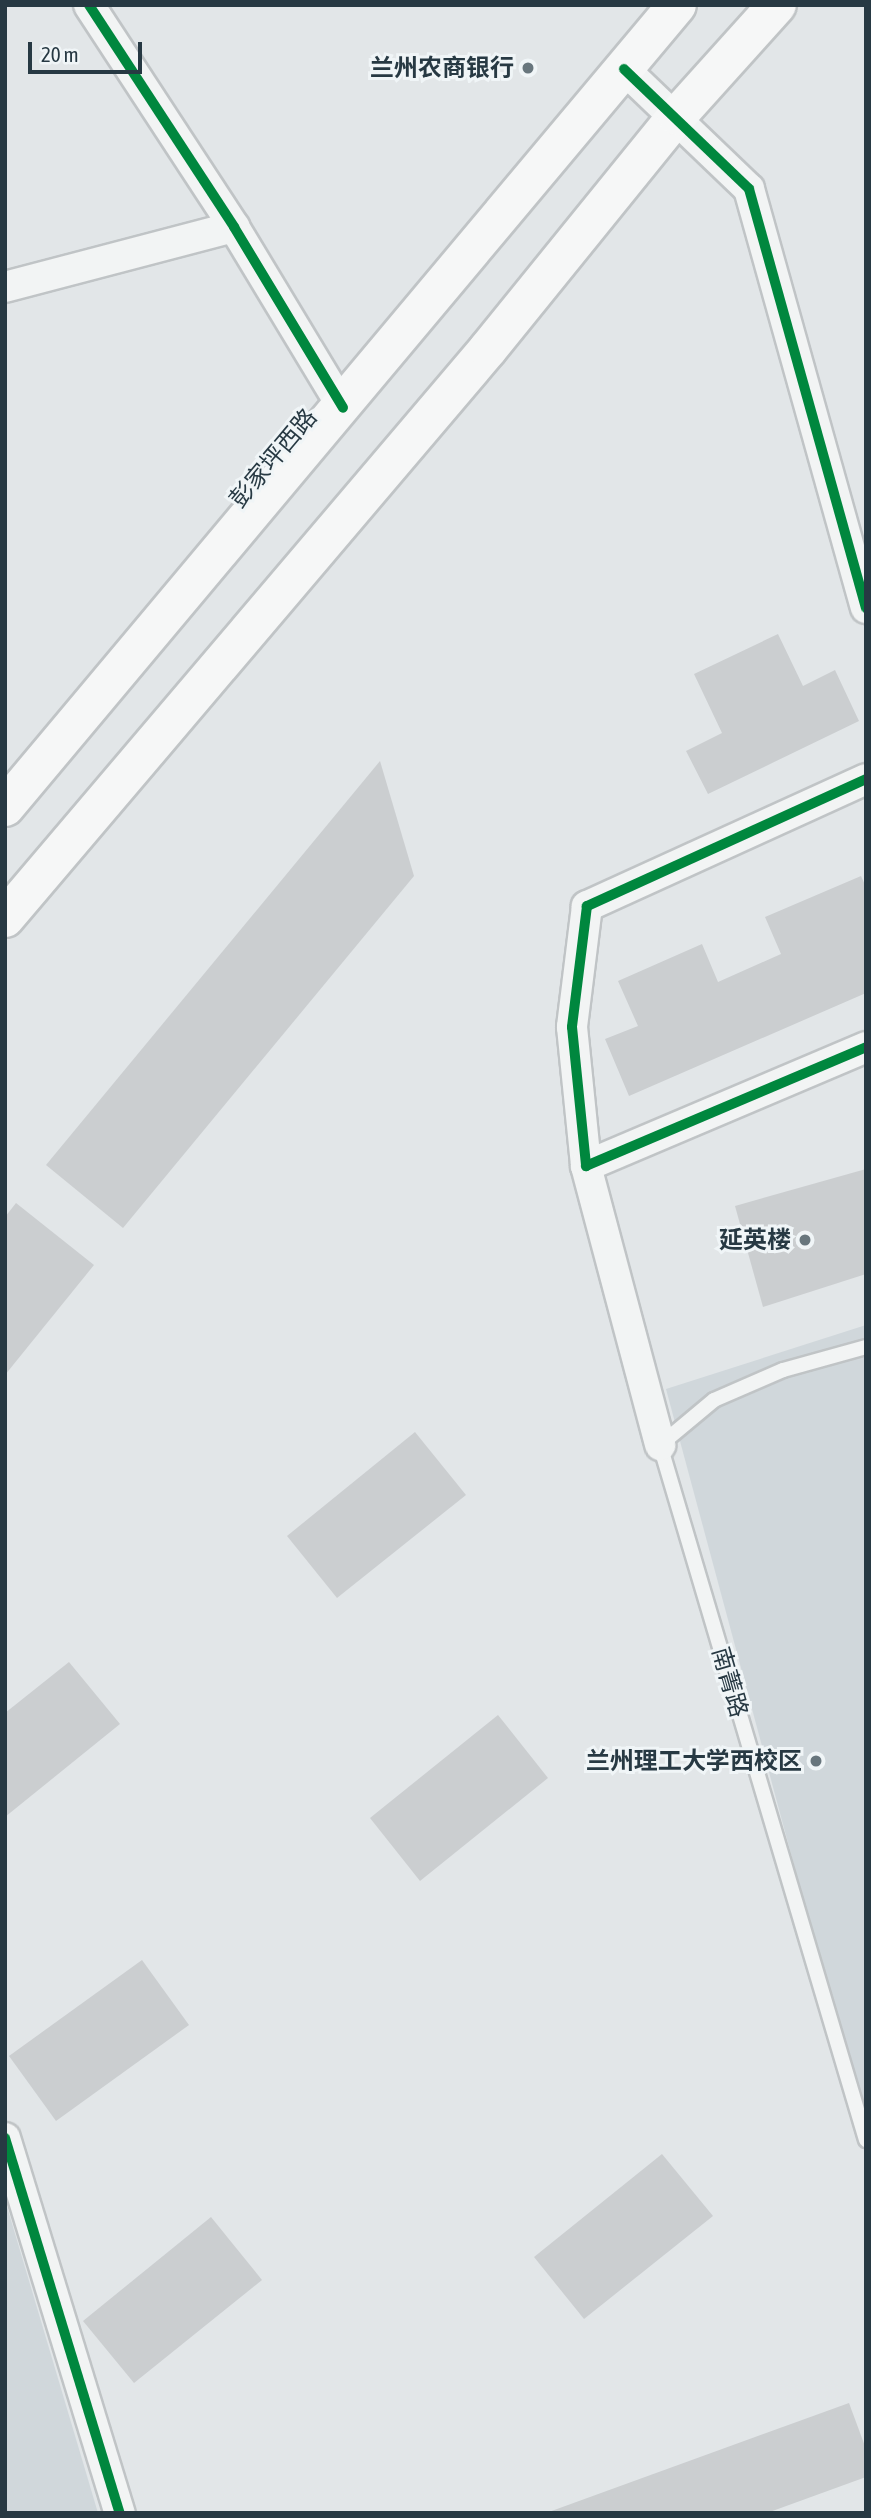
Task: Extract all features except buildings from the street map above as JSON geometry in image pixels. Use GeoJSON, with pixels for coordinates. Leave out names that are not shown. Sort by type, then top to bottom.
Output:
{"type":"FeatureCollection","features":[{"type":"Feature","properties":{"kind":"main road","name":"彭家坪西路"},"geometry":{"type":"LineString","coordinates":[[5,807],[677,5]]}},
{"type":"Feature","properties":{"kind":"main road"},"geometry":{"type":"LineString","coordinates":[[5,918],[488,349],[677,116],[777,5]]}},
{"type":"Feature","properties":{"kind":"street"},"geometry":{"type":"LineString","coordinates":[[89,5],[234,227],[342,408]]}},
{"type":"Feature","properties":{"kind":"street"},"geometry":{"type":"LineString","coordinates":[[624,69],[677,116],[749,189],[866,608]]}},
{"type":"Feature","properties":{"kind":"street"},"geometry":{"type":"LineString","coordinates":[[5,287],[234,227]]}},
{"type":"Feature","properties":{"kind":"street"},"geometry":{"type":"LineString","coordinates":[[660,1445],[586,1166],[572,1027],[587,906],[866,779]]}},
{"type":"Feature","properties":{"kind":"street"},"geometry":{"type":"LineString","coordinates":[[586,1166],[866,1047]]}},
{"type":"Feature","properties":{"kind":"street"},"geometry":{"type":"LineString","coordinates":[[5,2138],[120,2513]]}},
{"type":"Feature","properties":{"kind":"lane"},"geometry":{"type":"LineString","coordinates":[[660,1445],[714,1400],[783,1370],[866,1347]]}},
{"type":"Feature","properties":{"kind":"lane","name":"南菁路"},"geometry":{"type":"LineString","coordinates":[[660,1445],[866,2140]]}},
{"type":"Feature","properties":{"kind":"shaded area","name":"兰州理工大学西校区"},"geometry":{"type":"Polygon","coordinates":[[[866,1325],[866,2133],[666,1389],[866,1325]]]}},
{"type":"Feature","properties":{"kind":"shaded area"},"geometry":{"type":"Polygon","coordinates":[[[5,2200],[98,2513],[5,2513],[5,2200]]]}},
{"type":"Feature","properties":{"kind":"cycle path"},"geometry":{"type":"LineString","coordinates":[[89,5],[234,227],[343,408]]}},
{"type":"Feature","properties":{"kind":"cycle path"},"geometry":{"type":"LineString","coordinates":[[624,69],[749,189],[866,608]]}},
{"type":"Feature","properties":{"kind":"cycle path"},"geometry":{"type":"LineString","coordinates":[[866,779],[587,906],[572,1027],[586,1166],[866,1047]]}},
{"type":"Feature","properties":{"kind":"cycle path"},"geometry":{"type":"LineString","coordinates":[[5,2138],[120,2513]]}},
{"type":"Feature","properties":{"kind":"place","name":"兰州农商银行"},"geometry":{"type":"Point","coordinates":[528,68]}},
{"type":"Feature","properties":{"kind":"place","name":"延英楼"},"geometry":{"type":"Point","coordinates":[805,1240]}},
{"type":"Feature","properties":{"kind":"place","name":"兰州理工大学西校区"},"geometry":{"type":"Point","coordinates":[816,1761]}}]}
